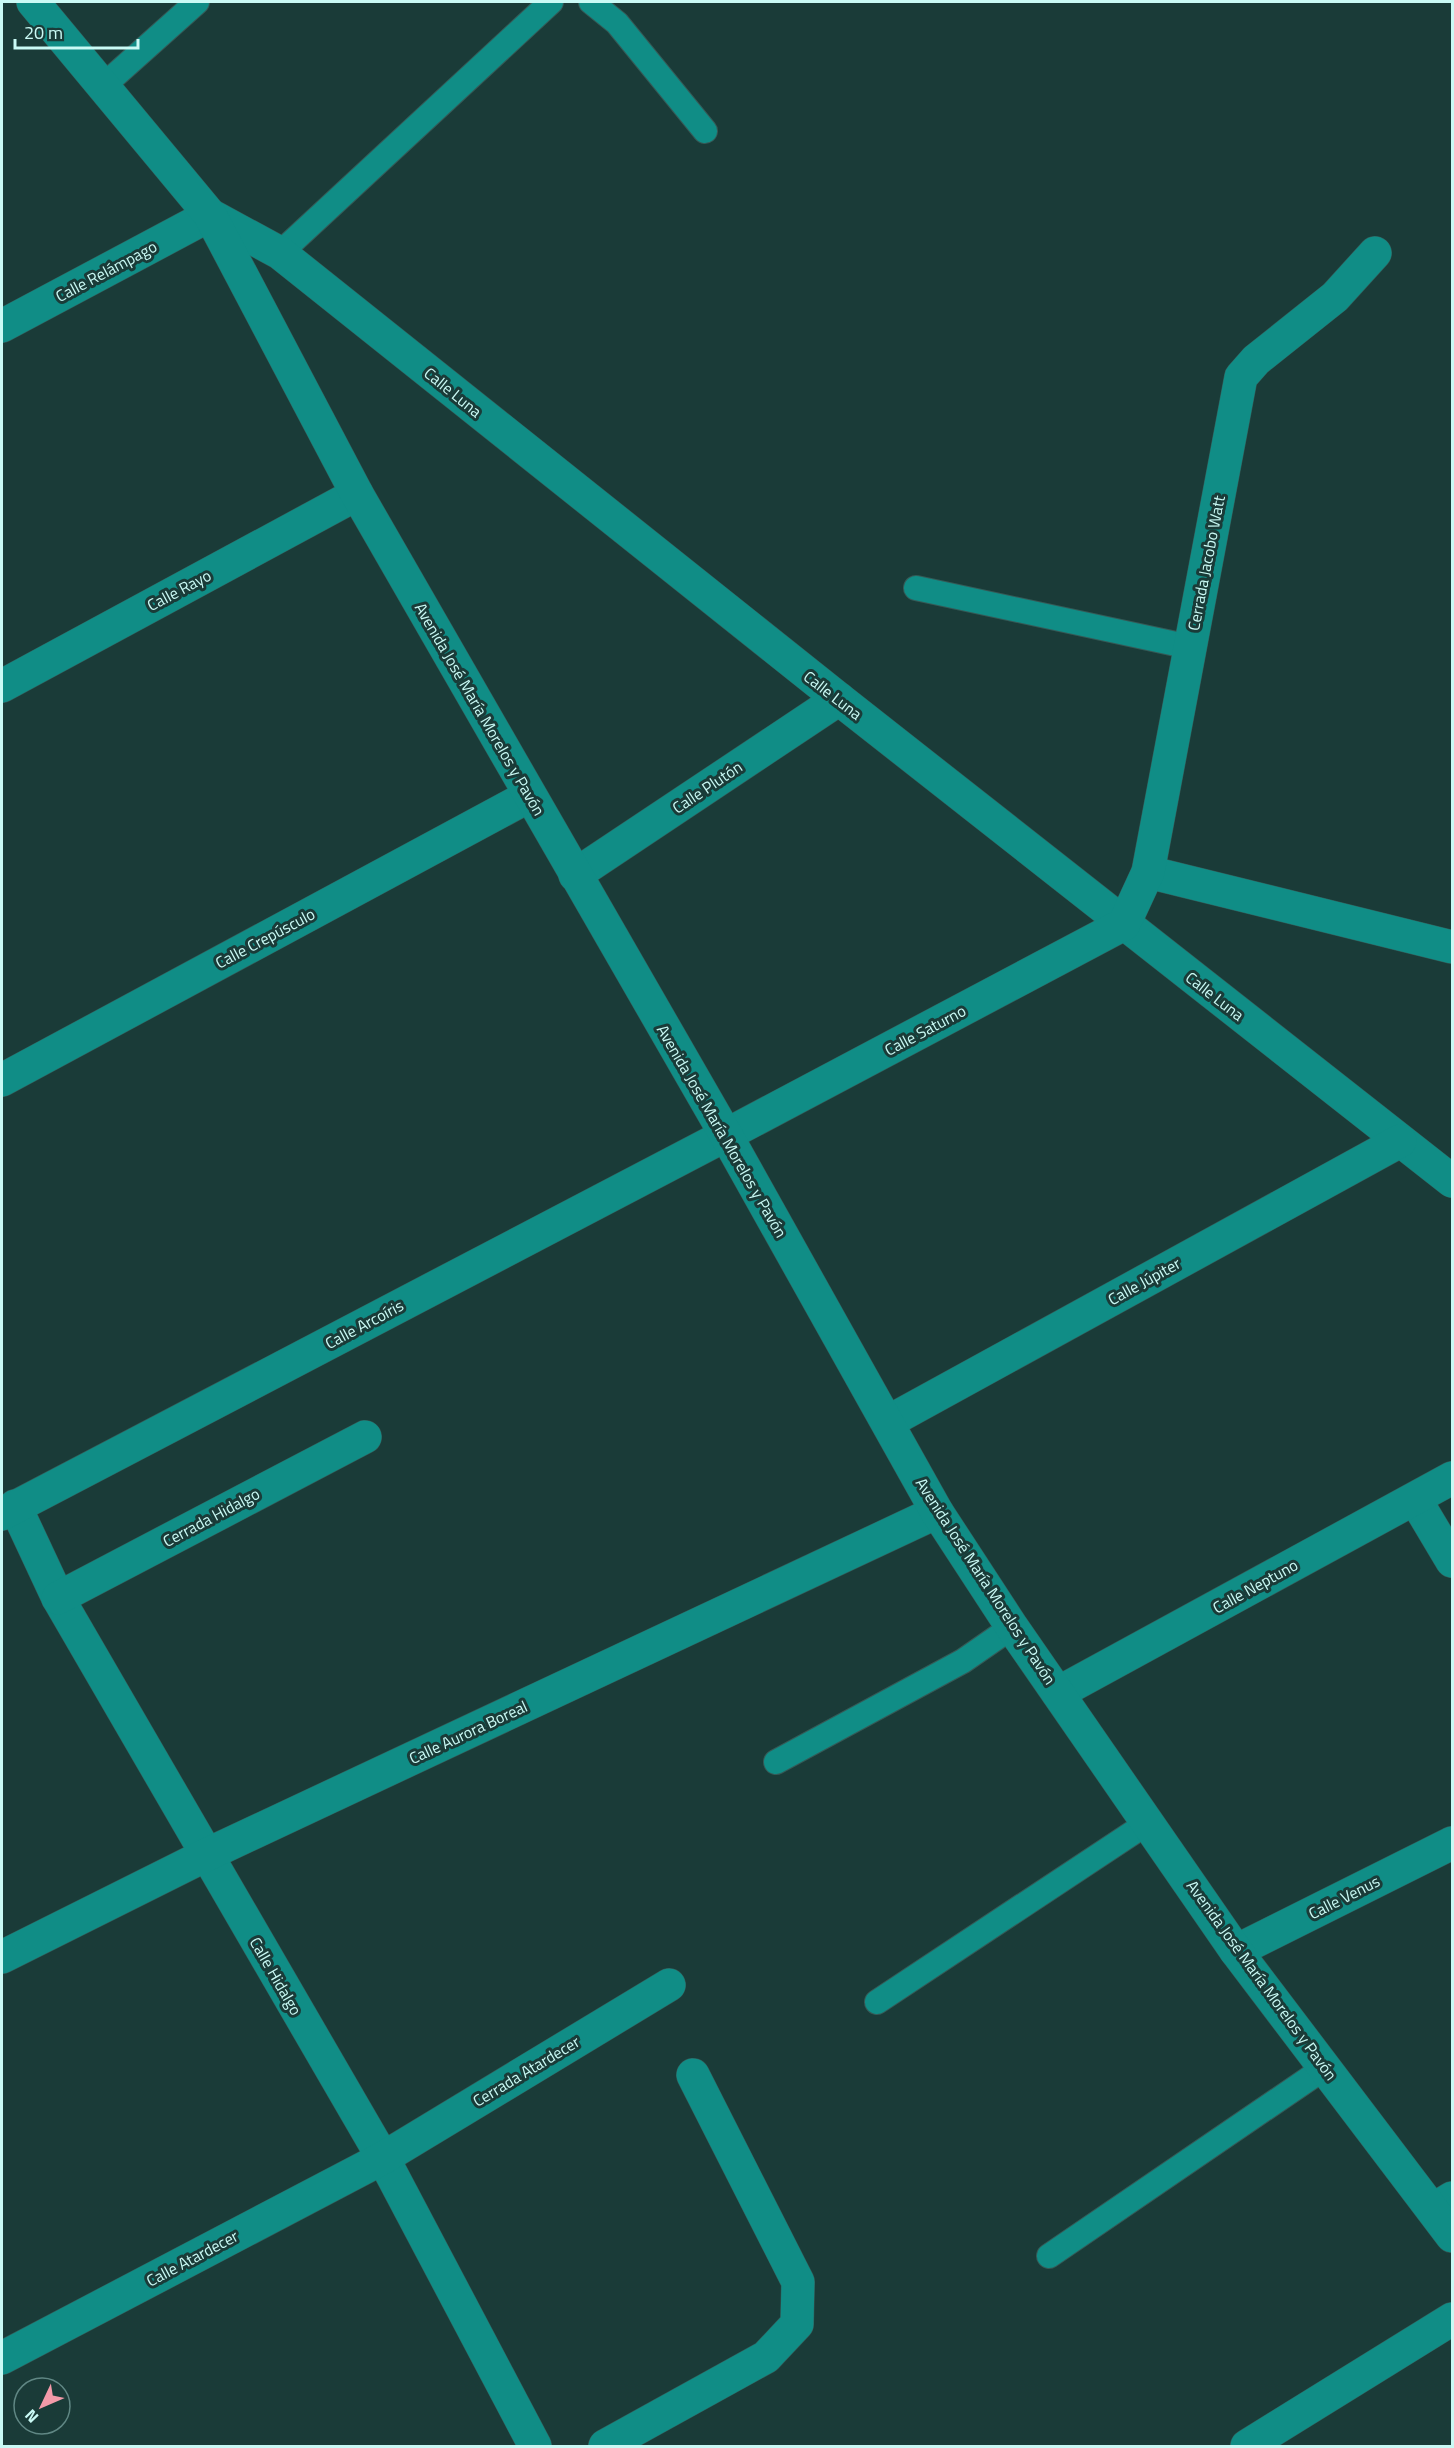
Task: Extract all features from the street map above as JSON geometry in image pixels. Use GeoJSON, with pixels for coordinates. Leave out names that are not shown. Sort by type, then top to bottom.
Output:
{"type":"FeatureCollection","features":[{"type":"Feature","properties":{"kind":"street","name":"Avenida José María Morelos y Pavón"},"geometry":{"type":"LineString","coordinates":[[33,2],[210,216],[357,494],[726,1135],[937,1512],[1012,1627],[1236,1951],[1326,2067],[1443,2203],[1452,2235]]}},
{"type":"Feature","properties":{"kind":"street","name":"Calle Luna"},"geometry":{"type":"LineString","coordinates":[[210,216],[280,253],[838,699],[1452,1181]]}},
{"type":"Feature","properties":{"kind":"street","name":"Calle Relámpago"},"geometry":{"type":"LineString","coordinates":[[2,326],[210,216]]}},
{"type":"Feature","properties":{"kind":"street","name":"Cerrada Jacobo Watt"},"geometry":{"type":"LineString","coordinates":[[1124,924],[1148,872],[1241,377],[1272,346],[1335,297],[1375,253]]}},
{"type":"Feature","properties":{"kind":"street","name":"Calle Rayo"},"geometry":{"type":"LineString","coordinates":[[2,686],[357,494]]}},
{"type":"Feature","properties":{"kind":"street","name":"Calle Plutón"},"geometry":{"type":"LineString","coordinates":[[575,875],[838,699]]}},
{"type":"Feature","properties":{"kind":"street","name":"Calle Crepúsculo"},"geometry":{"type":"LineString","coordinates":[[2,1080],[529,796]]}},
{"type":"Feature","properties":{"kind":"street"},"geometry":{"type":"LineString","coordinates":[[1148,872],[1452,947]]}},
{"type":"Feature","properties":{"kind":"street","name":"Calle Saturno"},"geometry":{"type":"LineString","coordinates":[[726,1135],[1124,924]]}},
{"type":"Feature","properties":{"kind":"street","name":"Calle Arcoíris"},"geometry":{"type":"LineString","coordinates":[[8,1510],[726,1135]]}},
{"type":"Feature","properties":{"kind":"street","name":"Calle Júpiter"},"geometry":{"type":"LineString","coordinates":[[888,1422],[1400,1141]]}},
{"type":"Feature","properties":{"kind":"street","name":"Cerrada Hidalgo"},"geometry":{"type":"LineString","coordinates":[[58,1598],[365,1437]]}},
{"type":"Feature","properties":{"kind":"street","name":"Calle Neptuno"},"geometry":{"type":"LineString","coordinates":[[1058,1693],[1452,1478]]}},
{"type":"Feature","properties":{"kind":"street"},"geometry":{"type":"LineString","coordinates":[[1415,1499],[1452,1561]]}},
{"type":"Feature","properties":{"kind":"street","name":"Calle Hidalgo"},"geometry":{"type":"LineString","coordinates":[[8,1510],[383,2158],[535,2446]]}},
{"type":"Feature","properties":{"kind":"street","name":"Calle Aurora Boreal"},"geometry":{"type":"LineString","coordinates":[[2,1957],[206,1855],[937,1512]]}},
{"type":"Feature","properties":{"kind":"street","name":"Calle Venus"},"geometry":{"type":"LineString","coordinates":[[1236,1951],[1452,1843]]}},
{"type":"Feature","properties":{"kind":"street","name":"Cerrada Atardecer"},"geometry":{"type":"LineString","coordinates":[[383,2158],[669,1984]]}},
{"type":"Feature","properties":{"kind":"street"},"geometry":{"type":"LineString","coordinates":[[605,2446],[766,2357],[797,2324],[798,2282],[693,2075]]}},
{"type":"Feature","properties":{"kind":"street","name":"Calle Atardecer"},"geometry":{"type":"LineString","coordinates":[[2,2358],[383,2158]]}},
{"type":"Feature","properties":{"kind":"street"},"geometry":{"type":"LineString","coordinates":[[1247,2446],[1452,2319]]}},
{"type":"Feature","properties":{"kind":"lane"},"geometry":{"type":"LineString","coordinates":[[103,86],[197,2]]}},
{"type":"Feature","properties":{"kind":"lane"},"geometry":{"type":"LineString","coordinates":[[280,253],[551,2]]}},
{"type":"Feature","properties":{"kind":"lane"},"geometry":{"type":"LineString","coordinates":[[591,2],[617,23],[705,131]]}},
{"type":"Feature","properties":{"kind":"lane"},"geometry":{"type":"LineString","coordinates":[[916,588],[1190,646]]}},
{"type":"Feature","properties":{"kind":"lane"},"geometry":{"type":"LineString","coordinates":[[776,1762],[963,1661],[1012,1627]]}},
{"type":"Feature","properties":{"kind":"lane"},"geometry":{"type":"LineString","coordinates":[[877,2002],[1149,1822]]}},
{"type":"Feature","properties":{"kind":"lane"},"geometry":{"type":"LineString","coordinates":[[1049,2256],[1326,2067]]}}]}
